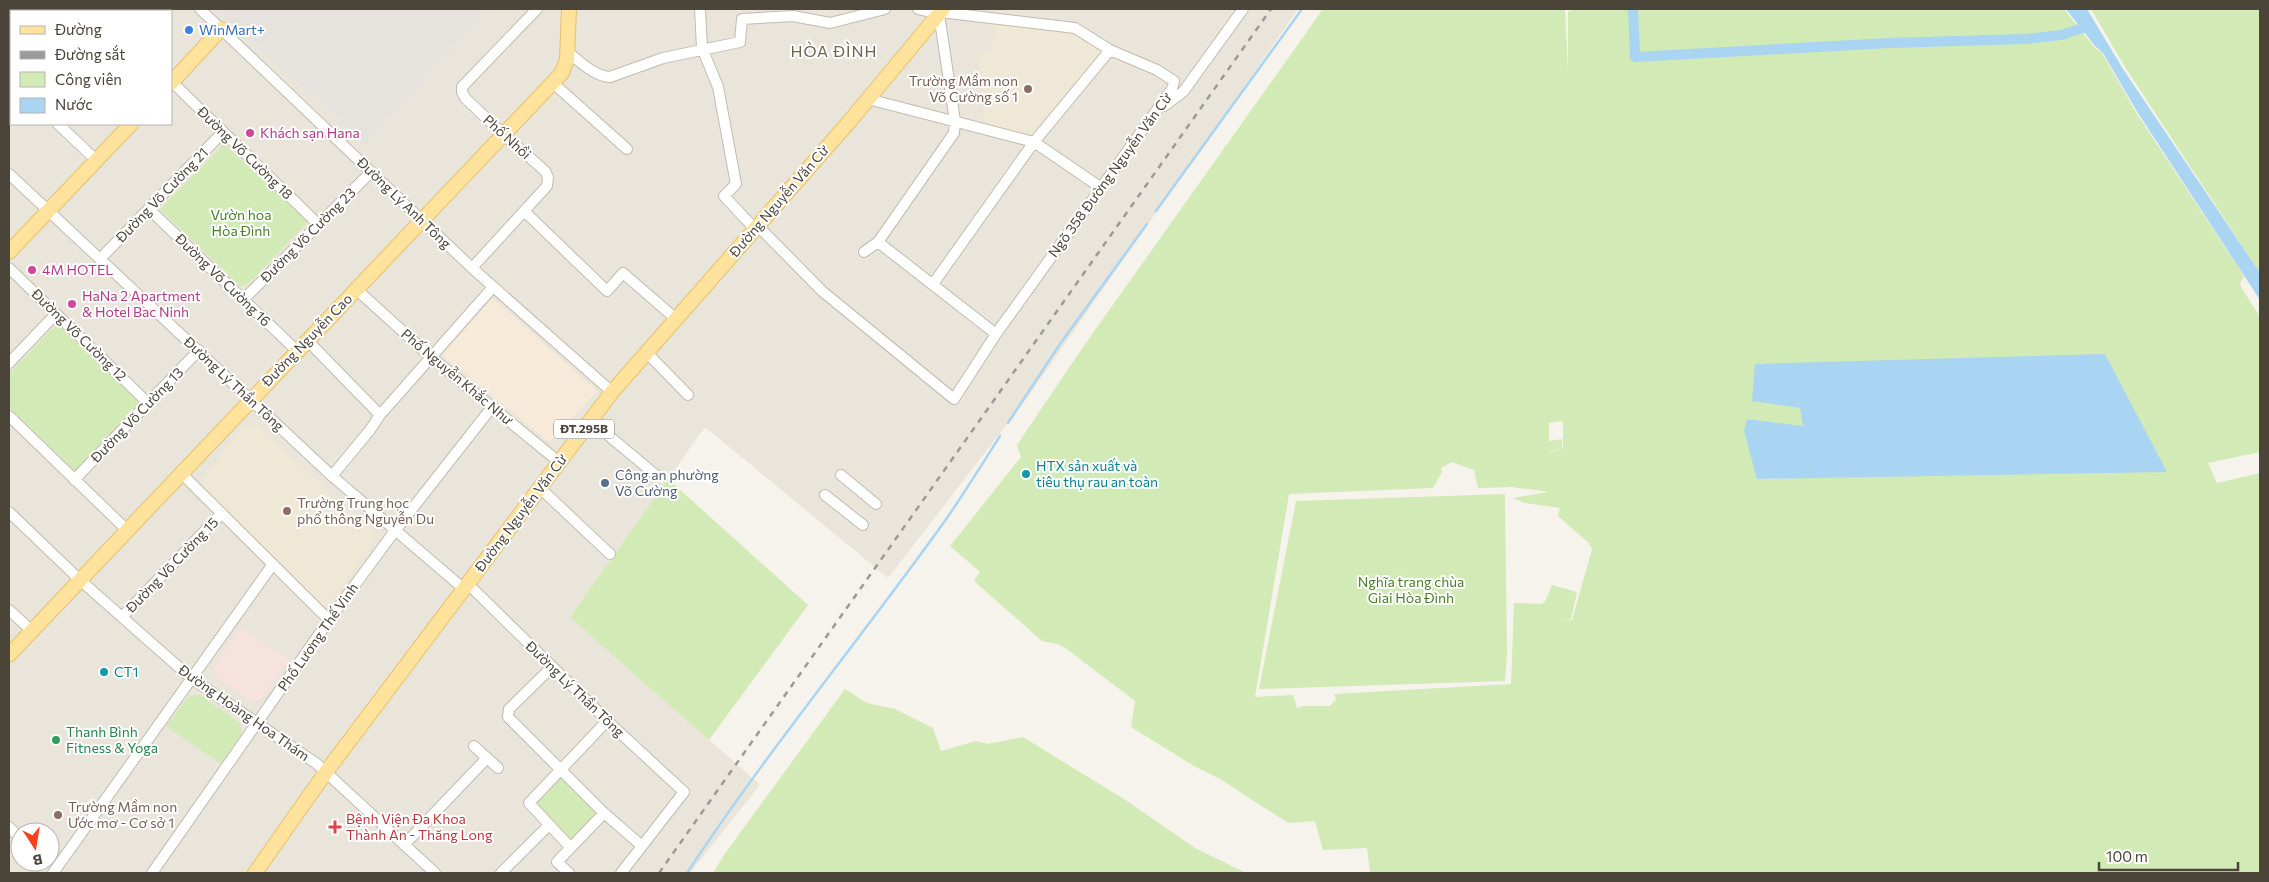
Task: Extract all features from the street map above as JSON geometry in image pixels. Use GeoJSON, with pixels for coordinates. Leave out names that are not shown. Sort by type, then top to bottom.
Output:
{"type":"FeatureCollection","features":[{"type":"Feature","properties":{"kind":"main road","name":"Đường Nguyễn Cao"},"geometry":{"type":"LineString","coordinates":[[9,655],[562,74],[567,51],[569,9]]}},
{"type":"Feature","properties":{"kind":"main road","name":"Đường Nguyễn Văn Cừ"},"geometry":{"type":"LineString","coordinates":[[255,873],[326,772],[612,392],[868,99],[941,11]]}},
{"type":"Feature","properties":{"kind":"main road"},"geometry":{"type":"LineString","coordinates":[[172,82],[221,29]]}},
{"type":"Feature","properties":{"kind":"main road"},"geometry":{"type":"LineString","coordinates":[[9,252],[130,125]]}},
{"type":"Feature","properties":{"kind":"street","name":"Đường Lý Anh Tông"},"geometry":{"type":"LineString","coordinates":[[200,9],[421,221],[612,392]]}},
{"type":"Feature","properties":{"kind":"street","name":"Phố Nhồi"},"geometry":{"type":"LineString","coordinates":[[472,268],[547,186],[548,177],[545,171],[465,98],[462,88],[537,9]]}},
{"type":"Feature","properties":{"kind":"street"},"geometry":{"type":"LineString","coordinates":[[700,9],[702,48],[718,86],[734,173],[734,187],[724,196],[756,228]]}},
{"type":"Feature","properties":{"kind":"street"},"geometry":{"type":"LineString","coordinates":[[567,51],[603,77],[610,77],[663,58],[702,48],[740,42],[742,19],[793,16],[830,23],[885,9]]}},
{"type":"Feature","properties":{"kind":"street","name":"Ngõ 358 Đường Nguyễn Văn Cừ"},"geometry":{"type":"LineString","coordinates":[[756,228],[822,291],[954,400],[996,334],[1172,89],[1172,80],[1157,70],[1110,50],[1075,28],[918,9]]}},
{"type":"Feature","properties":{"kind":"street"},"geometry":{"type":"LineString","coordinates":[[1156,112],[1183,92],[1243,9]]}},
{"type":"Feature","properties":{"kind":"street"},"geometry":{"type":"LineString","coordinates":[[864,252],[878,242],[954,133],[956,121],[941,11]]}},
{"type":"Feature","properties":{"kind":"street"},"geometry":{"type":"LineString","coordinates":[[933,284],[1034,142],[1110,50]]}},
{"type":"Feature","properties":{"kind":"street","name":"Đường Võ Cường 18"},"geometry":{"type":"LineString","coordinates":[[172,82],[318,224]]}},
{"type":"Feature","properties":{"kind":"street"},"geometry":{"type":"LineString","coordinates":[[553,83],[627,150]]}},
{"type":"Feature","properties":{"kind":"street"},"geometry":{"type":"LineString","coordinates":[[868,99],[1034,142],[1100,187]]}},
{"type":"Feature","properties":{"kind":"street"},"geometry":{"type":"LineString","coordinates":[[59,125],[96,160]]}},
{"type":"Feature","properties":{"kind":"street","name":"Đường Võ Cường 21"},"geometry":{"type":"LineString","coordinates":[[101,258],[223,132]]}},
{"type":"Feature","properties":{"kind":"street","name":"Đường Võ Cường 23"},"geometry":{"type":"LineString","coordinates":[[244,299],[371,172]]}},
{"type":"Feature","properties":{"kind":"street","name":"Đường Lý Thần Tông"},"geometry":{"type":"LineString","coordinates":[[9,174],[394,532],[506,619],[512,628],[607,721],[684,792],[642,846]]}},
{"type":"Feature","properties":{"kind":"street","name":"Đường Võ Cường 16"},"geometry":{"type":"LineString","coordinates":[[149,209],[297,351]]}},
{"type":"Feature","properties":{"kind":"street"},"geometry":{"type":"LineString","coordinates":[[524,212],[607,290],[623,273],[676,320]]}},
{"type":"Feature","properties":{"kind":"street"},"geometry":{"type":"LineString","coordinates":[[878,242],[996,334]]}},
{"type":"Feature","properties":{"kind":"street","name":"Đường Võ Cường 12"},"geometry":{"type":"LineString","coordinates":[[9,268],[148,403]]}},
{"type":"Feature","properties":{"kind":"street"},"geometry":{"type":"LineString","coordinates":[[332,476],[380,415],[493,287]]}},
{"type":"Feature","properties":{"kind":"street","name":"Phố Nguyễn Khắc Như"},"geometry":{"type":"LineString","coordinates":[[356,289],[431,357],[559,462]]}},
{"type":"Feature","properties":{"kind":"street"},"geometry":{"type":"LineString","coordinates":[[9,363],[56,314]]}},
{"type":"Feature","properties":{"kind":"street"},"geometry":{"type":"LineString","coordinates":[[307,340],[380,415]]}},
{"type":"Feature","properties":{"kind":"street","name":"Đường Võ Cường 13"},"geometry":{"type":"LineString","coordinates":[[74,480],[199,350]]}},
{"type":"Feature","properties":{"kind":"street"},"geometry":{"type":"LineString","coordinates":[[647,353],[688,395]]}},
{"type":"Feature","properties":{"kind":"street","name":"Phố Lương Thế Vinh"},"geometry":{"type":"LineString","coordinates":[[152,873],[329,620],[394,532],[492,407]]}},
{"type":"Feature","properties":{"kind":"street"},"geometry":{"type":"LineString","coordinates":[[9,416],[127,530]]}},
{"type":"Feature","properties":{"kind":"street"},"geometry":{"type":"LineString","coordinates":[[590,421],[657,476]]}},
{"type":"Feature","properties":{"kind":"street"},"geometry":{"type":"LineString","coordinates":[[181,473],[329,620]]}},
{"type":"Feature","properties":{"kind":"street"},"geometry":{"type":"LineString","coordinates":[[841,475],[876,504]]}},
{"type":"Feature","properties":{"kind":"street"},"geometry":{"type":"LineString","coordinates":[[540,488],[610,554]]}},
{"type":"Feature","properties":{"kind":"street"},"geometry":{"type":"LineString","coordinates":[[825,495],[862,525]]}},
{"type":"Feature","properties":{"kind":"street","name":"Đường Hoàng Hoa Thám"},"geometry":{"type":"LineString","coordinates":[[9,512],[80,580],[191,678],[326,772],[435,873]]}},
{"type":"Feature","properties":{"kind":"street","name":"Đường Võ Cường 15"},"geometry":{"type":"LineString","coordinates":[[122,617],[222,513]]}},
{"type":"Feature","properties":{"kind":"street"},"geometry":{"type":"LineString","coordinates":[[60,866],[273,564]]}},
{"type":"Feature","properties":{"kind":"street"},"geometry":{"type":"LineString","coordinates":[[9,610],[31,630]]}},
{"type":"Feature","properties":{"kind":"street"},"geometry":{"type":"LineString","coordinates":[[552,667],[508,713],[510,720],[604,813],[642,846],[621,873]]}},
{"type":"Feature","properties":{"kind":"street"},"geometry":{"type":"LineString","coordinates":[[570,847],[529,803],[607,721]]}},
{"type":"Feature","properties":{"kind":"street"},"geometry":{"type":"LineString","coordinates":[[474,746],[498,768]]}},
{"type":"Feature","properties":{"kind":"street"},"geometry":{"type":"LineString","coordinates":[[404,845],[487,758]]}},
{"type":"Feature","properties":{"kind":"street"},"geometry":{"type":"LineString","coordinates":[[565,872],[557,862],[604,813]]}},
{"type":"Feature","properties":{"kind":"street"},"geometry":{"type":"LineString","coordinates":[[501,873],[549,826]]}},
{"type":"Feature","properties":{"kind":"shaded area"},"geometry":{"type":"Polygon","coordinates":[[[9,9],[1298,9],[1025,401],[888,578],[705,427],[571,616],[760,785],[690,873],[9,873],[9,9]]]}},
{"type":"Feature","properties":{"kind":"shaded area"},"geometry":{"type":"Polygon","coordinates":[[[216,9],[487,9],[367,145],[216,9]]]}},
{"type":"Feature","properties":{"kind":"shaded area","name":"Trường Mầm non Võ Cường số 1"},"geometry":{"type":"Polygon","coordinates":[[[995,20],[1073,30],[1106,52],[1033,138],[985,124],[979,53],[991,52],[995,20]]]}},
{"type":"Feature","properties":{"kind":"shaded area"},"geometry":{"type":"Polygon","coordinates":[[[493,298],[597,391],[549,442],[442,355],[493,298]]]}},
{"type":"Feature","properties":{"kind":"shaded area","name":"Trường Trung học phổ thông Nguyễn Du"},"geometry":{"type":"Polygon","coordinates":[[[256,425],[373,531],[375,540],[326,609],[204,490],[202,480],[243,427],[256,425]]]}},
{"type":"Feature","properties":{"kind":"shaded area"},"geometry":{"type":"Polygon","coordinates":[[[240,627],[289,660],[260,700],[253,702],[218,679],[214,669],[240,627]]]}},
{"type":"Feature","properties":{"kind":"green space"},"geometry":{"type":"Polygon","coordinates":[[[1323,9],[1565,9],[1568,73],[1568,12],[1574,9],[2064,9],[2094,47],[2102,53],[2137,114],[2240,270],[2244,277],[2240,283],[2241,287],[2260,317],[2260,452],[2208,463],[2217,483],[2260,473],[2260,873],[1370,872],[1367,848],[1323,850],[1315,821],[1288,823],[1220,779],[1194,766],[1131,727],[1135,701],[1064,647],[1042,641],[974,581],[980,572],[950,546],[1021,457],[1017,445],[1083,347],[1323,9]],[[1801,408],[1803,427],[1747,419],[1758,479],[2166,471],[1801,408]],[[1563,421],[1549,423],[1549,441],[1562,439],[1562,448],[1550,453],[1563,448],[1563,421]],[[1452,462],[1441,468],[1442,472],[1433,488],[1289,494],[1255,697],[1293,695],[1297,708],[1303,706],[1330,706],[1336,699],[1334,694],[1511,684],[1514,603],[1541,604],[1545,602],[1552,585],[1577,592],[1571,619],[1560,619],[1572,620],[1592,549],[1589,543],[1558,516],[1560,508],[1525,503],[1513,498],[1549,492],[1512,487],[1478,488],[1474,470],[1452,462]]]}},
{"type":"Feature","properties":{"kind":"green space"},"geometry":{"type":"Polygon","coordinates":[[[2091,9],[2260,9],[2260,273],[2125,67],[2091,9]]]}},
{"type":"Feature","properties":{"kind":"green space","name":"Vườn hoa Hòa Đình"},"geometry":{"type":"Polygon","coordinates":[[[224,144],[306,220],[306,224],[247,285],[240,286],[160,209],[224,144]]]}},
{"type":"Feature","properties":{"kind":"green space"},"geometry":{"type":"Polygon","coordinates":[[[57,324],[139,402],[75,471],[9,407],[9,374],[57,324]]]}},
{"type":"Feature","properties":{"kind":"green space"},"geometry":{"type":"Polygon","coordinates":[[[668,479],[808,605],[709,740],[570,617],[668,479]]]}},
{"type":"Feature","properties":{"kind":"green space","name":"Nghĩa trang chùa Giai Hòa Đình"},"geometry":{"type":"Polygon","coordinates":[[[1505,494],[1507,654],[1505,681],[1259,689],[1296,501],[1505,494]]]}},
{"type":"Feature","properties":{"kind":"green space"},"geometry":{"type":"Polygon","coordinates":[[[845,689],[867,703],[895,709],[933,728],[941,751],[976,741],[988,744],[1023,737],[1127,801],[1195,848],[1246,873],[713,873],[724,855],[845,689]]]}},
{"type":"Feature","properties":{"kind":"green space"},"geometry":{"type":"Polygon","coordinates":[[[200,695],[239,722],[242,733],[221,764],[166,726],[189,696],[200,695]]]}},
{"type":"Feature","properties":{"kind":"green space"},"geometry":{"type":"Polygon","coordinates":[[[562,777],[599,814],[571,841],[534,804],[562,777]]]}},
{"type":"Feature","properties":{"kind":"water"},"geometry":{"type":"Polygon","coordinates":[[[2066,9],[2087,9],[2123,69],[2260,273],[2260,300],[2138,113],[2103,53],[2095,46],[2066,9]]]}},
{"type":"Feature","properties":{"kind":"water"},"geometry":{"type":"Polygon","coordinates":[[[2105,354],[2167,472],[1757,479],[1744,431],[1747,419],[1803,426],[1800,408],[1752,401],[1755,364],[2105,354]]]}},
{"type":"Feature","properties":{"kind":"waterway"},"geometry":{"type":"LineString","coordinates":[[1156,211],[1302,9]]}},
{"type":"Feature","properties":{"kind":"waterway"},"geometry":{"type":"LineString","coordinates":[[1633,9],[1635,57],[1889,43],[2025,39],[2061,35],[2089,26],[2091,29]]}},
{"type":"Feature","properties":{"kind":"waterway"},"geometry":{"type":"LineString","coordinates":[[1008,423],[1060,344],[1147,224]]}},
{"type":"Feature","properties":{"kind":"waterway"},"geometry":{"type":"LineString","coordinates":[[687,873],[748,784],[942,525],[1000,436]]}},
{"type":"Feature","properties":{"kind":"railway"},"geometry":{"type":"LineString","coordinates":[[659,873],[1271,9]]}},
{"type":"Feature","properties":{"kind":"place","name":"WinMart+"},"geometry":{"type":"Point","coordinates":[189,30]}},
{"type":"Feature","properties":{"kind":"place","name":"Trường Mầm non Võ Cường số 1"},"geometry":{"type":"Point","coordinates":[1028,89]}},
{"type":"Feature","properties":{"kind":"place","name":"Khách sạn Hana"},"geometry":{"type":"Point","coordinates":[250,133]}},
{"type":"Feature","properties":{"kind":"place","name":"4M HOTEL"},"geometry":{"type":"Point","coordinates":[32,270]}},
{"type":"Feature","properties":{"kind":"place","name":"HaNa 2 Apartment & Hotel Bac Ninh"},"geometry":{"type":"Point","coordinates":[72,304]}},
{"type":"Feature","properties":{"kind":"place","name":"HTX sản xuất và tiêu thụ rau an toàn"},"geometry":{"type":"Point","coordinates":[1026,474]}},
{"type":"Feature","properties":{"kind":"place","name":"Công an phường Võ Cường"},"geometry":{"type":"Point","coordinates":[605,483]}},
{"type":"Feature","properties":{"kind":"place","name":"Trường Trung học phổ thông Nguyễn Du"},"geometry":{"type":"Point","coordinates":[287,511]}},
{"type":"Feature","properties":{"kind":"place","name":"CT1"},"geometry":{"type":"Point","coordinates":[104,672]}},
{"type":"Feature","properties":{"kind":"place","name":"Thanh Bình Fitness & Yoga"},"geometry":{"type":"Point","coordinates":[56,740]}},
{"type":"Feature","properties":{"kind":"place","name":"Trường Mầm non Ước mơ - Cơ sở 1"},"geometry":{"type":"Point","coordinates":[58,815]}},
{"type":"Feature","properties":{"kind":"place","name":"Bệnh Viện Đa Khoa Thành An - Thăng Long"},"geometry":{"type":"Point","coordinates":[335,827]}},
{"type":"Feature","properties":{"kind":"district","name":"HÒA ĐÌNH"},"geometry":{"type":"Point","coordinates":[834,51]}}]}
